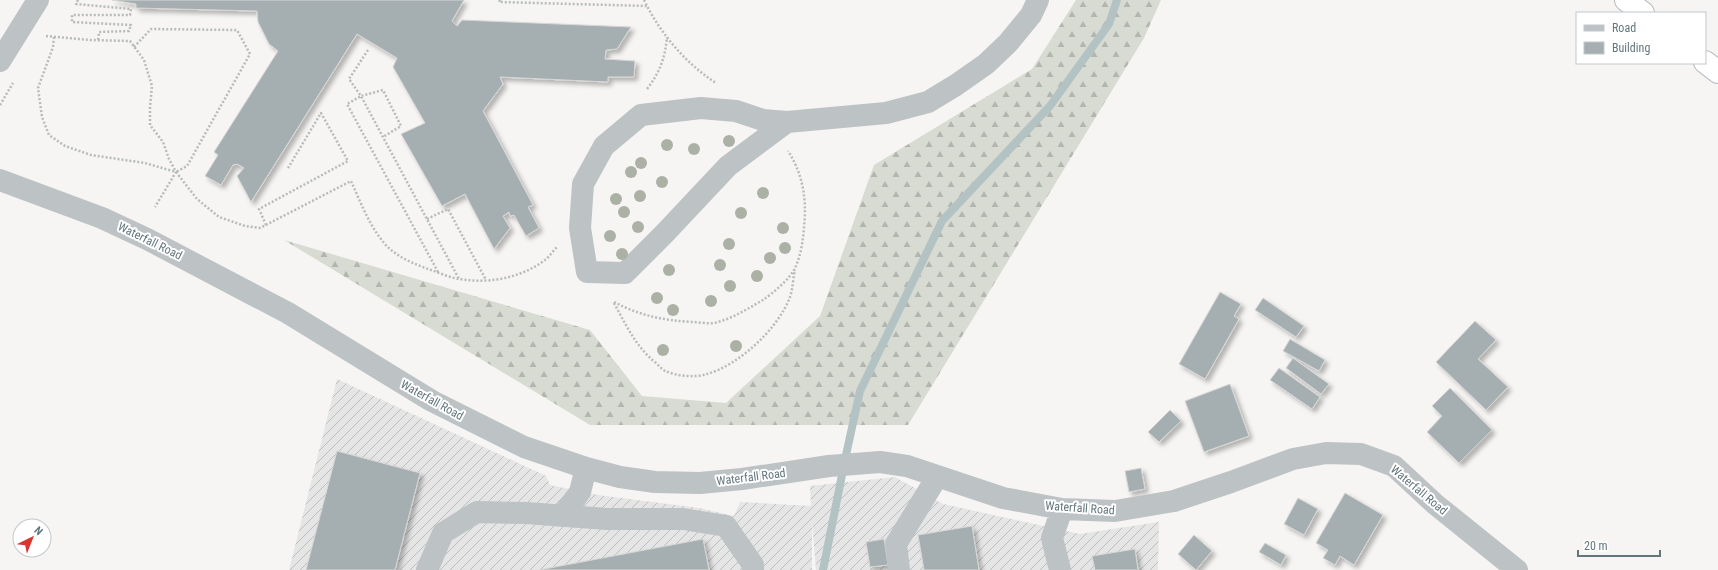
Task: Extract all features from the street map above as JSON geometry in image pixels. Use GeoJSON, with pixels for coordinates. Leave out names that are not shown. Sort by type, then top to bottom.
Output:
{"type":"FeatureCollection","features":[{"type":"Feature","properties":{"kind":"highway"},"geometry":{"type":"LineString","coordinates":[[1626,0],[1642,12]]}},
{"type":"Feature","properties":{"kind":"highway"},"geometry":{"type":"LineString","coordinates":[[1706,63],[1718,72]]}},
{"type":"Feature","properties":{"kind":"street"},"geometry":{"type":"LineString","coordinates":[[2,54],[38,0]]}},
{"type":"Feature","properties":{"kind":"street"},"geometry":{"type":"LineString","coordinates":[[787,122],[728,166],[625,273],[587,272],[580,228],[583,184],[604,146],[641,115],[701,108],[736,111],[763,120],[787,122],[886,113],[928,102],[956,85],[998,54],[1031,14],[1038,0]]}},
{"type":"Feature","properties":{"kind":"street","name":"Waterfall Road"},"geometry":{"type":"LineString","coordinates":[[0,180],[102,218],[147,239],[288,313],[432,401],[524,447],[586,468],[620,477],[655,482],[700,483],[742,479],[829,466],[880,462],[907,466],[1003,498],[1062,509],[1115,511],[1174,501],[1293,460],[1326,453],[1361,454],[1394,466],[1435,504],[1517,570]]}},
{"type":"Feature","properties":{"kind":"street"},"geometry":{"type":"LineString","coordinates":[[562,516],[580,492],[586,468]]}},
{"type":"Feature","properties":{"kind":"street"},"geometry":{"type":"LineString","coordinates":[[899,570],[896,544],[937,477]]}},
{"type":"Feature","properties":{"kind":"street"},"geometry":{"type":"LineString","coordinates":[[1060,570],[1052,538],[1062,509]]}},
{"type":"Feature","properties":{"kind":"street"},"geometry":{"type":"LineString","coordinates":[[426,570],[443,533],[477,512],[607,519],[683,519],[726,526],[753,565],[753,570]]}},
{"type":"Feature","properties":{"kind":"path"},"geometry":{"type":"LineString","coordinates":[[78,0],[76,4],[131,9],[130,15],[72,15],[72,22],[130,25],[129,31],[98,32],[98,41]]}},
{"type":"Feature","properties":{"kind":"path"},"geometry":{"type":"LineString","coordinates":[[500,0],[499,2],[648,6]]}},
{"type":"Feature","properties":{"kind":"path"},"geometry":{"type":"LineString","coordinates":[[134,47],[151,29],[237,30],[250,54],[187,166],[176,172],[156,207]]}},
{"type":"Feature","properties":{"kind":"path"},"geometry":{"type":"LineString","coordinates":[[42,35],[98,41],[130,41],[144,60],[152,86],[150,125],[163,142],[176,172],[197,200],[218,217],[245,226],[260,228],[350,181],[369,220],[384,243],[408,262],[438,273],[460,279],[486,281],[507,278],[525,271],[545,260],[562,242]]}},
{"type":"Feature","properties":{"kind":"path"},"geometry":{"type":"LineString","coordinates":[[54,37],[53,47],[38,88],[42,118],[49,135],[65,146],[91,155],[145,163],[176,172]]}},
{"type":"Feature","properties":{"kind":"path"},"geometry":{"type":"LineString","coordinates":[[646,90],[654,80],[666,54],[667,37]]}},
{"type":"Feature","properties":{"kind":"path"},"geometry":{"type":"LineString","coordinates":[[368,50],[348,79],[361,96],[460,279]]}},
{"type":"Feature","properties":{"kind":"path"},"geometry":{"type":"LineString","coordinates":[[383,137],[401,126],[383,90],[361,96],[347,104],[438,273]]}},
{"type":"Feature","properties":{"kind":"path"},"geometry":{"type":"LineString","coordinates":[[266,225],[259,209],[348,161],[321,113],[288,168]]}},
{"type":"Feature","properties":{"kind":"path"},"geometry":{"type":"LineString","coordinates":[[427,219],[448,209],[486,281]]}},
{"type":"Feature","properties":{"kind":"path"},"geometry":{"type":"LineString","coordinates":[[614,302],[630,334],[646,354],[664,371],[684,376],[706,375],[731,364],[754,346],[771,328],[790,296],[795,270]]}},
{"type":"Feature","properties":{"kind":"shaded area"},"geometry":{"type":"Polygon","coordinates":[[[337,379],[546,476],[550,485],[598,495],[699,508],[734,516],[740,502],[811,506],[810,486],[895,477],[943,504],[1080,534],[1159,522],[1158,570],[816,570],[812,521],[812,570],[289,570],[337,379]]]}},
{"type":"Feature","properties":{"kind":"green space"},"geometry":{"type":"Polygon","coordinates":[[[1076,0],[1161,0],[1144,38],[908,425],[590,425],[284,240],[590,330],[642,396],[726,403],[820,316],[874,165],[1032,69],[1076,0]]]}},
{"type":"Feature","properties":{"kind":"building"},"geometry":{"type":"Polygon","coordinates":[[[112,0],[464,0],[452,21],[457,26],[462,20],[631,27],[617,49],[606,50],[605,59],[635,61],[634,77],[608,77],[608,82],[500,77],[503,84],[483,111],[533,205],[528,207],[539,228],[526,236],[514,215],[510,216],[509,212],[503,216],[510,228],[494,249],[465,194],[442,206],[401,134],[425,123],[393,67],[397,58],[357,34],[251,202],[237,176],[244,168],[237,164],[233,165],[221,185],[205,176],[218,155],[214,152],[278,51],[269,44],[258,22],[257,11],[136,8],[136,4],[112,0]]]}},
{"type":"Feature","properties":{"kind":"building"},"geometry":{"type":"Polygon","coordinates":[[[1220,292],[1241,304],[1234,316],[1239,319],[1205,379],[1179,364],[1220,292]]]}},
{"type":"Feature","properties":{"kind":"building"},"geometry":{"type":"Polygon","coordinates":[[[1263,298],[1304,326],[1296,337],[1255,310],[1263,298]]]}},
{"type":"Feature","properties":{"kind":"building"},"geometry":{"type":"Polygon","coordinates":[[[1475,321],[1496,340],[1478,359],[1508,387],[1486,410],[1436,362],[1475,321]]]}},
{"type":"Feature","properties":{"kind":"building"},"geometry":{"type":"Polygon","coordinates":[[[1290,339],[1325,360],[1319,371],[1283,351],[1290,339]]]}},
{"type":"Feature","properties":{"kind":"building"},"geometry":{"type":"Polygon","coordinates":[[[1293,358],[1329,384],[1321,394],[1286,368],[1293,358]]]}},
{"type":"Feature","properties":{"kind":"building"},"geometry":{"type":"Polygon","coordinates":[[[1279,368],[1320,397],[1312,409],[1270,380],[1279,368]]]}},
{"type":"Feature","properties":{"kind":"building"},"geometry":{"type":"Polygon","coordinates":[[[1230,384],[1249,436],[1204,452],[1185,401],[1230,384]]]}},
{"type":"Feature","properties":{"kind":"building"},"geometry":{"type":"Polygon","coordinates":[[[1450,388],[1492,430],[1459,463],[1427,432],[1442,416],[1432,406],[1450,388]]]}},
{"type":"Feature","properties":{"kind":"building"},"geometry":{"type":"Polygon","coordinates":[[[1170,410],[1181,421],[1159,442],[1148,432],[1170,410]]]}},
{"type":"Feature","properties":{"kind":"building"},"geometry":{"type":"Polygon","coordinates":[[[337,451],[420,473],[395,570],[306,570],[337,451]]]}},
{"type":"Feature","properties":{"kind":"building"},"geometry":{"type":"Polygon","coordinates":[[[1141,468],[1145,489],[1129,492],[1125,471],[1141,468]]]}},
{"type":"Feature","properties":{"kind":"building"},"geometry":{"type":"Polygon","coordinates":[[[1345,493],[1383,515],[1354,565],[1340,556],[1335,565],[1323,558],[1328,550],[1316,543],[1345,493]]]}},
{"type":"Feature","properties":{"kind":"building"},"geometry":{"type":"Polygon","coordinates":[[[1298,498],[1318,509],[1304,535],[1284,524],[1298,498]]]}},
{"type":"Feature","properties":{"kind":"building"},"geometry":{"type":"Polygon","coordinates":[[[972,526],[979,570],[924,570],[918,535],[972,526]]]}},
{"type":"Feature","properties":{"kind":"building"},"geometry":{"type":"Polygon","coordinates":[[[1194,535],[1212,551],[1196,570],[1178,554],[1194,535]]]}},
{"type":"Feature","properties":{"kind":"building"},"geometry":{"type":"Polygon","coordinates":[[[703,539],[709,570],[539,570],[703,539]]]}},
{"type":"Feature","properties":{"kind":"building"},"geometry":{"type":"Polygon","coordinates":[[[884,539],[888,565],[870,567],[866,542],[884,539]]]}},
{"type":"Feature","properties":{"kind":"building"},"geometry":{"type":"Polygon","coordinates":[[[1265,543],[1286,555],[1281,565],[1259,552],[1265,543]]]}},
{"type":"Feature","properties":{"kind":"building"},"geometry":{"type":"Polygon","coordinates":[[[1135,549],[1138,570],[1095,570],[1092,556],[1135,549]]]}},
{"type":"Feature","properties":{"kind":"waterway"},"geometry":{"type":"LineString","coordinates":[[823,570],[860,391],[942,221],[1050,106],[1109,24],[1117,0]]}}]}
